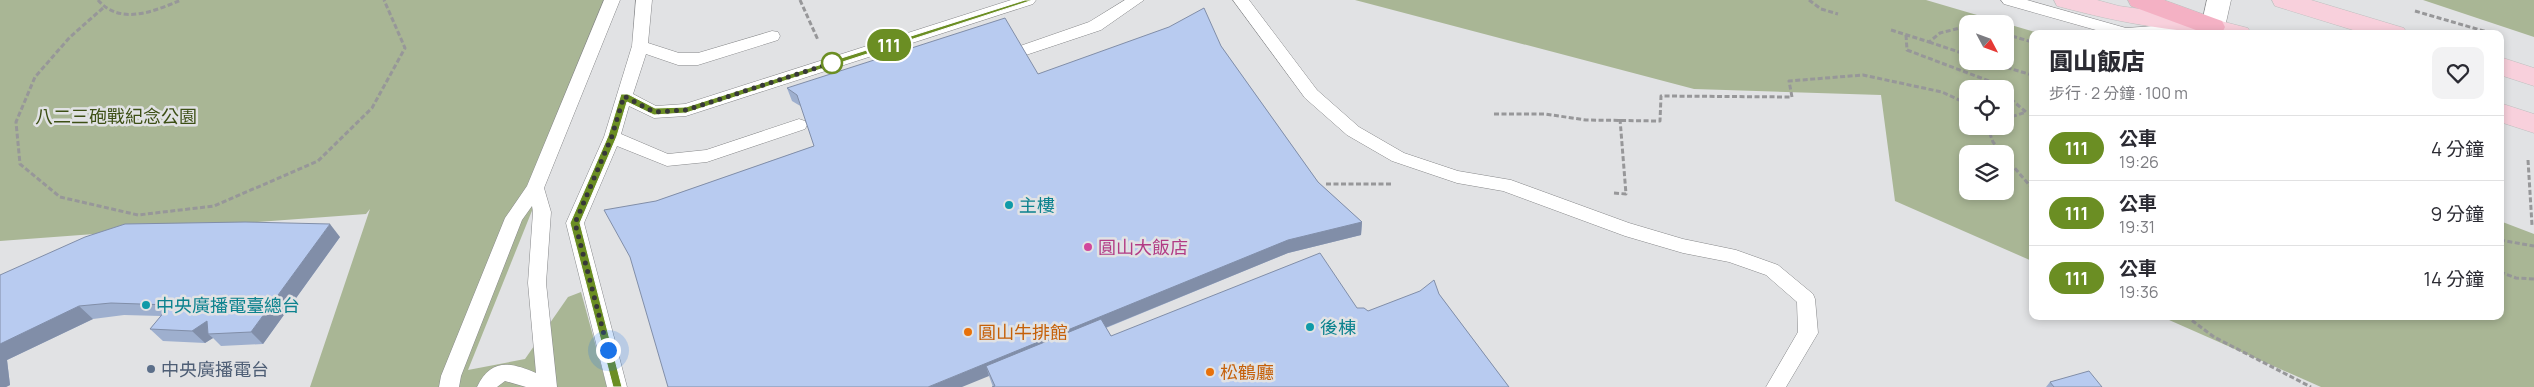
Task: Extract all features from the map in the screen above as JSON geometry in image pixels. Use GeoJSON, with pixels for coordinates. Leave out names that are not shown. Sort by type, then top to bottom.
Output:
{"type":"FeatureCollection","features":[{"type":"Feature","properties":{"kind":"highway"},"geometry":{"type":"LineString","coordinates":[[2140,0],[2213,27]]}},
{"type":"Feature","properties":{"kind":"main road"},"geometry":{"type":"LineString","coordinates":[[2066,0],[2119,14],[2224,30]]}},
{"type":"Feature","properties":{"kind":"main road"},"geometry":{"type":"LineString","coordinates":[[2284,0],[2382,30]]}},
{"type":"Feature","properties":{"kind":"main road"},"geometry":{"type":"LineString","coordinates":[[2504,67],[2534,77]]}},
{"type":"Feature","properties":{"kind":"main road"},"geometry":{"type":"LineString","coordinates":[[2504,113],[2534,124]]}},
{"type":"Feature","properties":{"kind":"street"},"geometry":{"type":"LineString","coordinates":[[2213,27],[2219,0]]}},
{"type":"Feature","properties":{"kind":"lane"},"geometry":{"type":"LineString","coordinates":[[449,387],[451,376],[514,218],[535,188],[612,0]]}},
{"type":"Feature","properties":{"kind":"lane"},"geometry":{"type":"LineString","coordinates":[[617,387],[575,223],[612,136],[640,46],[644,0]]}},
{"type":"Feature","properties":{"kind":"lane"},"geometry":{"type":"LineString","coordinates":[[624,96],[654,112],[686,110],[1028,0]]}},
{"type":"Feature","properties":{"kind":"lane"},"geometry":{"type":"LineString","coordinates":[[1026,50],[1096,26],[1136,0]]}},
{"type":"Feature","properties":{"kind":"lane"},"geometry":{"type":"LineString","coordinates":[[1241,0],[1310,94],[1353,131],[1398,157],[1457,177],[1504,186],[1625,229],[1683,246],[1730,255],[1772,270],[1806,299],[1808,333],[1776,387]]}},
{"type":"Feature","properties":{"kind":"lane"},"geometry":{"type":"LineString","coordinates":[[2009,0],[2115,30]]}},
{"type":"Feature","properties":{"kind":"lane"},"geometry":{"type":"LineString","coordinates":[[2170,30],[2213,27]]}},
{"type":"Feature","properties":{"kind":"lane"},"geometry":{"type":"LineString","coordinates":[[640,46],[678,59],[698,59],[772,36]]}},
{"type":"Feature","properties":{"kind":"lane"},"geometry":{"type":"LineString","coordinates":[[612,136],[666,160],[707,156],[800,125]]}},
{"type":"Feature","properties":{"kind":"lane"},"geometry":{"type":"LineString","coordinates":[[535,188],[542,212],[537,284],[545,387]]}},
{"type":"Feature","properties":{"kind":"lane"},"geometry":{"type":"LineString","coordinates":[[487,387],[489,382],[499,375],[511,372],[526,376],[545,387]]}},
{"type":"Feature","properties":{"kind":"path"},"geometry":{"type":"LineString","coordinates":[[98,0],[103,8],[114,14],[130,15],[158,10],[181,0]]}},
{"type":"Feature","properties":{"kind":"path"},"geometry":{"type":"LineString","coordinates":[[103,8],[70,37],[35,77],[16,122],[20,164],[60,197],[138,215],[214,206],[318,161],[372,108],[405,48],[384,0]]}},
{"type":"Feature","properties":{"kind":"path"},"geometry":{"type":"LineString","coordinates":[[800,0],[829,64]]}},
{"type":"Feature","properties":{"kind":"path"},"geometry":{"type":"LineString","coordinates":[[1809,0],[1822,9],[1838,14]]}},
{"type":"Feature","properties":{"kind":"path"},"geometry":{"type":"LineString","coordinates":[[2412,10],[2480,30]]}},
{"type":"Feature","properties":{"kind":"path"},"geometry":{"type":"LineString","coordinates":[[1928,42],[1940,33],[1959,28]]}},
{"type":"Feature","properties":{"kind":"path"},"geometry":{"type":"LineString","coordinates":[[1892,30],[1959,52]]}},
{"type":"Feature","properties":{"kind":"path"},"geometry":{"type":"LineString","coordinates":[[1906,35],[1907,50],[1986,80]]}},
{"type":"Feature","properties":{"kind":"path"},"geometry":{"type":"LineString","coordinates":[[2014,37],[2029,41]]}},
{"type":"Feature","properties":{"kind":"path"},"geometry":{"type":"LineString","coordinates":[[2014,70],[2029,74]]}},
{"type":"Feature","properties":{"kind":"path"},"geometry":{"type":"LineString","coordinates":[[1494,114],[1545,114],[1586,120],[1660,121],[1661,96],[1792,97],[1789,81],[1859,77],[1863,75],[1942,92],[1959,100]]}},
{"type":"Feature","properties":{"kind":"path"},"geometry":{"type":"LineString","coordinates":[[2014,102],[2026,112],[2014,117]]}},
{"type":"Feature","properties":{"kind":"path"},"geometry":{"type":"LineString","coordinates":[[2528,160],[2532,225],[2534,226]]}},
{"type":"Feature","properties":{"kind":"path"},"geometry":{"type":"LineString","coordinates":[[2014,167],[2029,185]]}},
{"type":"Feature","properties":{"kind":"path"},"geometry":{"type":"LineString","coordinates":[[2504,241],[2534,246]]}},
{"type":"Feature","properties":{"kind":"path"},"geometry":{"type":"LineString","coordinates":[[2504,274],[2516,278],[2534,279]]}},
{"type":"Feature","properties":{"kind":"path"},"geometry":{"type":"LineString","coordinates":[[2191,320],[2214,337],[2311,387]]}},
{"type":"Feature","properties":{"kind":"green space","name":"八二三砲戰紀念公園"},"geometry":{"type":"Polygon","coordinates":[[[0,0],[611,0],[609,19],[468,370],[525,359],[568,297],[581,292],[607,387],[310,387],[370,209],[366,214],[0,241],[0,0]]]}},
{"type":"Feature","properties":{"kind":"green space"},"geometry":{"type":"Polygon","coordinates":[[[1355,0],[1926,0],[1977,15],[1959,15],[1959,70],[2014,70],[2014,26],[2029,30],[2029,260],[1895,201],[1881,95],[1694,89],[1355,0]]]}},
{"type":"Feature","properties":{"kind":"green space"},"geometry":{"type":"Polygon","coordinates":[[[2423,0],[2534,0],[2534,37],[2423,0]]]}},
{"type":"Feature","properties":{"kind":"green space"},"geometry":{"type":"Polygon","coordinates":[[[2504,223],[2534,234],[2534,387],[2321,387],[2169,320],[2504,320],[2504,223]]]}},
{"type":"Feature","properties":{"kind":"building","name":"主樓"},"geometry":{"type":"Polygon","coordinates":[[[1204,8],[1221,46],[1318,182],[1362,222],[1288,240],[928,387],[668,387],[630,257],[604,210],[656,201],[814,146],[797,95],[787,88],[1005,18],[1038,74],[1169,27],[1204,8]]]}},
{"type":"Feature","properties":{"kind":"building","name":"中央廣播電臺總台"},"geometry":{"type":"Polygon","coordinates":[[[245,222],[330,224],[251,332],[208,334],[207,321],[192,331],[150,329],[170,305],[111,303],[79,306],[0,344],[0,275],[85,237],[125,224],[245,222]]]}},
{"type":"Feature","properties":{"kind":"building","name":"後棟"},"geometry":{"type":"Polygon","coordinates":[[[1320,253],[1357,308],[1364,308],[1368,311],[1420,291],[1434,280],[1439,294],[1509,387],[992,387],[995,386],[986,366],[1101,319],[1111,336],[1320,253]]]}},
{"type":"Feature","properties":{"kind":"building"},"geometry":{"type":"Polygon","coordinates":[[[2089,371],[2102,387],[2054,387],[2050,382],[2089,371]]]}},
{"type":"Feature","properties":{"kind":"bus line","name":"111"},"geometry":{"type":"LineString","coordinates":[[617,387],[575,223],[612,136],[624,96],[654,112],[686,110],[1028,0]]}},
{"type":"Feature","properties":{"kind":"place","name":"主樓"},"geometry":{"type":"Point","coordinates":[1009,205]}},
{"type":"Feature","properties":{"kind":"place","name":"圓山大飯店"},"geometry":{"type":"Point","coordinates":[1088,247]}},
{"type":"Feature","properties":{"kind":"place","name":"中央廣播電臺總台"},"geometry":{"type":"Point","coordinates":[146,305]}},
{"type":"Feature","properties":{"kind":"place","name":"後棟"},"geometry":{"type":"Point","coordinates":[1310,327]}},
{"type":"Feature","properties":{"kind":"place","name":"圓山牛排館"},"geometry":{"type":"Point","coordinates":[968,332]}},
{"type":"Feature","properties":{"kind":"place","name":"中央廣播電台"},"geometry":{"type":"Point","coordinates":[151,369]}},
{"type":"Feature","properties":{"kind":"place","name":"松鶴廳"},"geometry":{"type":"Point","coordinates":[1210,372]}},
{"type":"Feature","properties":{"kind":"route"},"geometry":{"type":"LineString","coordinates":[[608,350],[575,223],[612,136],[624,96],[654,112],[686,110],[832,63]]}}]}
